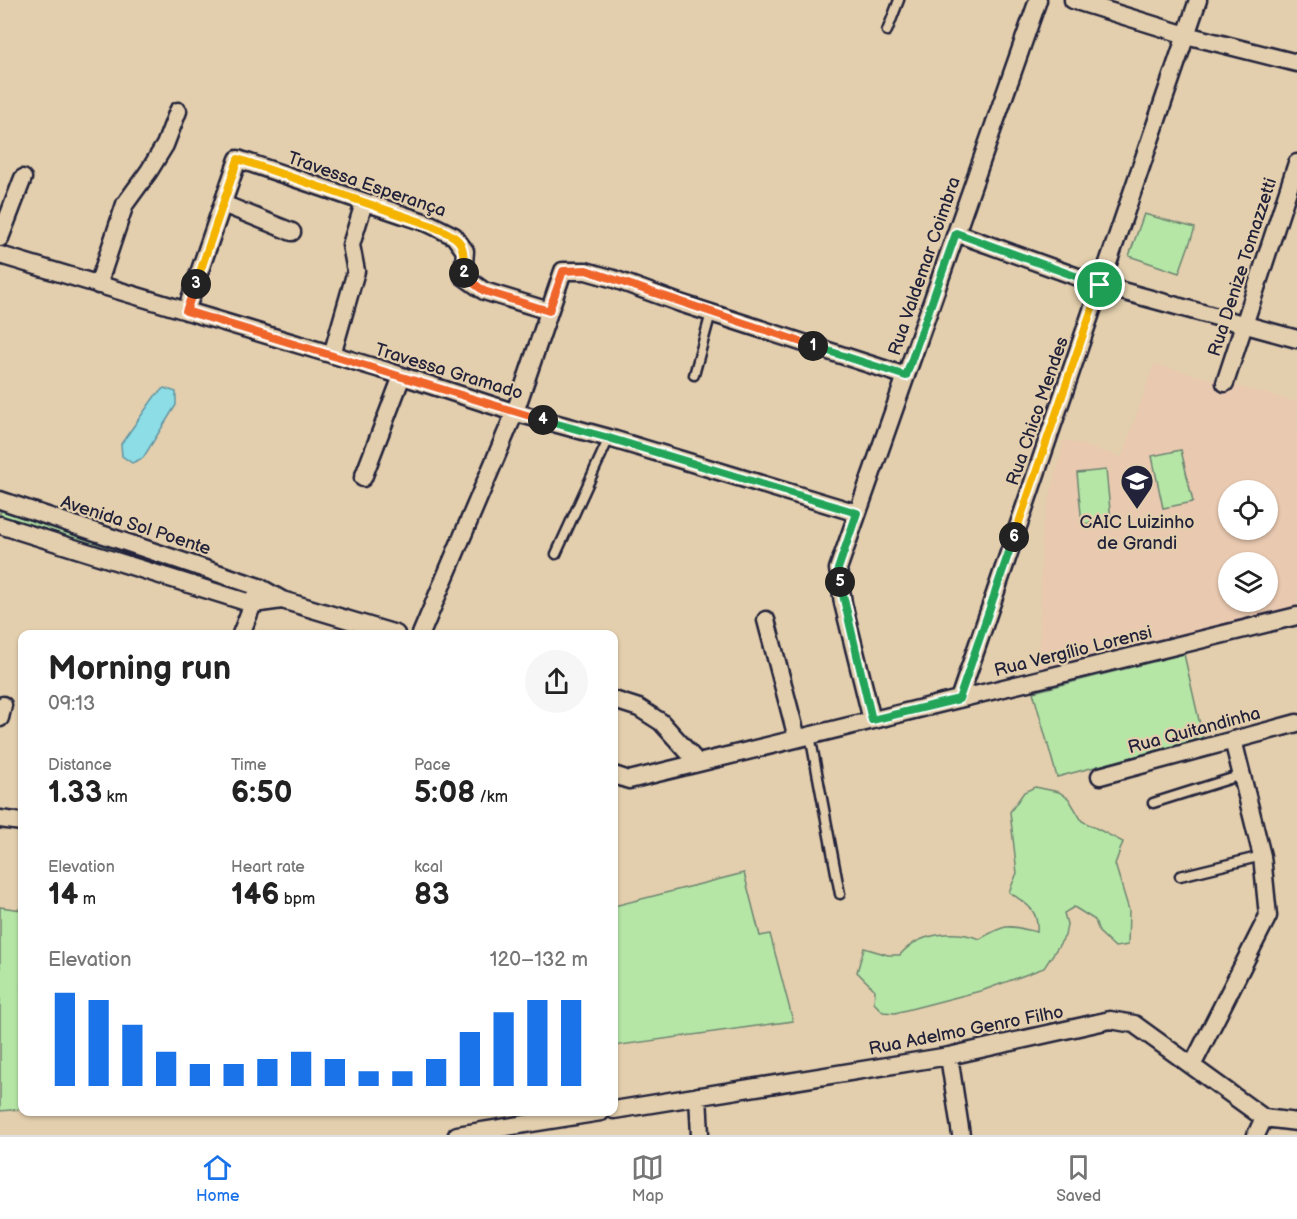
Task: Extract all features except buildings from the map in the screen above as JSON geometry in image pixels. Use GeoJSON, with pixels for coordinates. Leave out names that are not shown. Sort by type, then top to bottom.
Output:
{"type":"FeatureCollection","features":[{"type":"Feature","properties":{"kind":"street","name":"Rua Valdemar Coimbra"},"geometry":{"type":"LineString","coordinates":[[872,720],[843,603],[838,569],[1038,0]]}},
{"type":"Feature","properties":{"kind":"street"},"geometry":{"type":"LineString","coordinates":[[1073,0],[1186,35],[1297,63]]}},
{"type":"Feature","properties":{"kind":"street","name":"Rua Chico Mendes"},"geometry":{"type":"LineString","coordinates":[[959,699],[1198,0]]}},
{"type":"Feature","properties":{"kind":"street"},"geometry":{"type":"LineString","coordinates":[[98,285],[125,204],[165,145],[178,111]]}},
{"type":"Feature","properties":{"kind":"street","name":"Travessa Esperança"},"geometry":{"type":"LineString","coordinates":[[223,204],[238,159],[430,225],[454,236],[465,250],[464,276],[484,291],[549,311]]}},
{"type":"Feature","properties":{"kind":"street","name":"Rua Denize Tomazzetti"},"geometry":{"type":"LineString","coordinates":[[1225,383],[1297,163]]}},
{"type":"Feature","properties":{"kind":"street"},"geometry":{"type":"LineString","coordinates":[[0,238],[23,178]]}},
{"type":"Feature","properties":{"kind":"street"},"geometry":{"type":"LineString","coordinates":[[332,355],[356,271],[351,245],[364,203]]}},
{"type":"Feature","properties":{"kind":"street"},"geometry":{"type":"LineString","coordinates":[[186,311],[223,204],[292,232]]}},
{"type":"Feature","properties":{"kind":"street"},"geometry":{"type":"LineString","coordinates":[[956,233],[1100,285],[1297,339]]}},
{"type":"Feature","properties":{"kind":"street","name":"Travessa Gramado"},"geometry":{"type":"LineString","coordinates":[[0,255],[515,412],[857,513]]}},
{"type":"Feature","properties":{"kind":"street"},"geometry":{"type":"LineString","coordinates":[[423,630],[515,412],[563,271],[586,270],[906,376]]}},
{"type":"Feature","properties":{"kind":"street"},"geometry":{"type":"LineString","coordinates":[[363,478],[402,376]]}},
{"type":"Feature","properties":{"kind":"street","name":"Avenida Sol Poente"},"geometry":{"type":"LineString","coordinates":[[0,501],[259,586],[282,600]]}},
{"type":"Feature","properties":{"kind":"street"},"geometry":{"type":"LineString","coordinates":[[0,525],[253,604],[282,600],[383,630]]}},
{"type":"Feature","properties":{"kind":"street"},"geometry":{"type":"LineString","coordinates":[[243,630],[259,586]]}},
{"type":"Feature","properties":{"kind":"street","name":"Rua Vergílio Lorensi"},"geometry":{"type":"LineString","coordinates":[[618,776],[629,780],[1297,616]]}},
{"type":"Feature","properties":{"kind":"street"},"geometry":{"type":"LineString","coordinates":[[766,620],[804,737]]}},
{"type":"Feature","properties":{"kind":"street"},"geometry":{"type":"LineString","coordinates":[[618,701],[639,708],[661,722],[698,763]]}},
{"type":"Feature","properties":{"kind":"street","name":"Rua Quitandinha"},"geometry":{"type":"LineString","coordinates":[[1100,776],[1297,723]]}},
{"type":"Feature","properties":{"kind":"street"},"geometry":{"type":"LineString","coordinates":[[1192,1066],[1268,916],[1262,856],[1233,740]]}},
{"type":"Feature","properties":{"kind":"street"},"geometry":{"type":"LineString","coordinates":[[0,819],[18,821]]}},
{"type":"Feature","properties":{"kind":"street","name":"Rua Adelmo Genro Filho"},"geometry":{"type":"LineString","coordinates":[[618,1109],[950,1056],[1110,1020],[1134,1024],[1264,1118],[1297,1122]]}},
{"type":"Feature","properties":{"kind":"street"},"geometry":{"type":"LineString","coordinates":[[950,1056],[961,1135]]}},
{"type":"Feature","properties":{"kind":"street"},"geometry":{"type":"LineString","coordinates":[[698,1096],[700,1135]]}},
{"type":"Feature","properties":{"kind":"street"},"geometry":{"type":"LineString","coordinates":[[457,1135],[527,1129],[584,1116]]}},
{"type":"Feature","properties":{"kind":"street"},"geometry":{"type":"LineString","coordinates":[[1256,1135],[1264,1118]]}},
{"type":"Feature","properties":{"kind":"lane"},"geometry":{"type":"LineString","coordinates":[[887,31],[899,0]]}},
{"type":"Feature","properties":{"kind":"lane"},"geometry":{"type":"LineString","coordinates":[[694,375],[711,313]]}},
{"type":"Feature","properties":{"kind":"lane"},"geometry":{"type":"LineString","coordinates":[[556,554],[609,438]]}},
{"type":"Feature","properties":{"kind":"lane"},"geometry":{"type":"LineString","coordinates":[[804,737],[840,894]]}},
{"type":"Feature","properties":{"kind":"lane"},"geometry":{"type":"LineString","coordinates":[[1153,803],[1242,775]]}},
{"type":"Feature","properties":{"kind":"lane"},"geometry":{"type":"LineString","coordinates":[[1180,876],[1262,856]]}},
{"type":"Feature","properties":{"kind":"shaded area","name":"CAIC Luizinho de Grandi"},"geometry":{"type":"Polygon","coordinates":[[[1154,364],[1297,402],[1297,608],[1039,674],[1042,529],[1064,440],[1122,457],[1154,364]]]}},
{"type":"Feature","properties":{"kind":"green space"},"geometry":{"type":"Polygon","coordinates":[[[1144,214],[1195,228],[1179,273],[1129,256],[1144,214]]]}},
{"type":"Feature","properties":{"kind":"green space"},"geometry":{"type":"Polygon","coordinates":[[[1181,450],[1193,502],[1163,508],[1152,456],[1181,450]]]}},
{"type":"Feature","properties":{"kind":"green space"},"geometry":{"type":"Polygon","coordinates":[[[1106,470],[1111,520],[1082,524],[1077,473],[1106,470]]]}},
{"type":"Feature","properties":{"kind":"green space"},"geometry":{"type":"Polygon","coordinates":[[[0,510],[239,590],[241,592],[0,522],[0,510]]]}},
{"type":"Feature","properties":{"kind":"green space"},"geometry":{"type":"Polygon","coordinates":[[[1184,654],[1203,738],[1057,777],[1033,692],[1184,654]]]}},
{"type":"Feature","properties":{"kind":"green space"},"geometry":{"type":"Polygon","coordinates":[[[1035,787],[1059,792],[1069,799],[1082,821],[1123,842],[1115,864],[1129,910],[1128,945],[1115,947],[1099,932],[1095,920],[1074,907],[1064,913],[1067,924],[1065,936],[1044,968],[984,990],[895,1013],[883,1012],[874,1003],[875,990],[857,972],[864,948],[888,955],[900,955],[916,942],[937,935],[959,934],[980,939],[996,930],[1008,927],[1037,932],[1034,912],[1009,892],[1017,873],[1010,812],[1024,792],[1035,787]]]}},
{"type":"Feature","properties":{"kind":"green space"},"geometry":{"type":"Polygon","coordinates":[[[744,873],[760,936],[770,934],[793,1021],[618,1045],[618,905],[744,873]]]}},
{"type":"Feature","properties":{"kind":"green space"},"geometry":{"type":"Polygon","coordinates":[[[0,907],[18,909],[18,1109],[0,1111],[0,907]]]}},
{"type":"Feature","properties":{"kind":"water"},"geometry":{"type":"Polygon","coordinates":[[[164,388],[176,392],[176,405],[143,458],[132,463],[122,456],[121,444],[155,396],[164,388]]]}},
{"type":"Feature","properties":{"kind":"place","name":"CAIC Luizinho de Grandi"},"geometry":{"type":"Point","coordinates":[1137,510]}},
{"type":"Feature","properties":{"kind":"route"},"geometry":{"type":"LineString","coordinates":[[238,159],[430,225],[454,236],[465,250],[464,276],[484,291],[549,311],[563,271],[586,270],[906,376],[956,233],[1100,285],[959,699],[872,720],[843,603],[838,569],[857,513],[609,438],[510,411],[387,371],[186,311],[238,159]]}}]}
